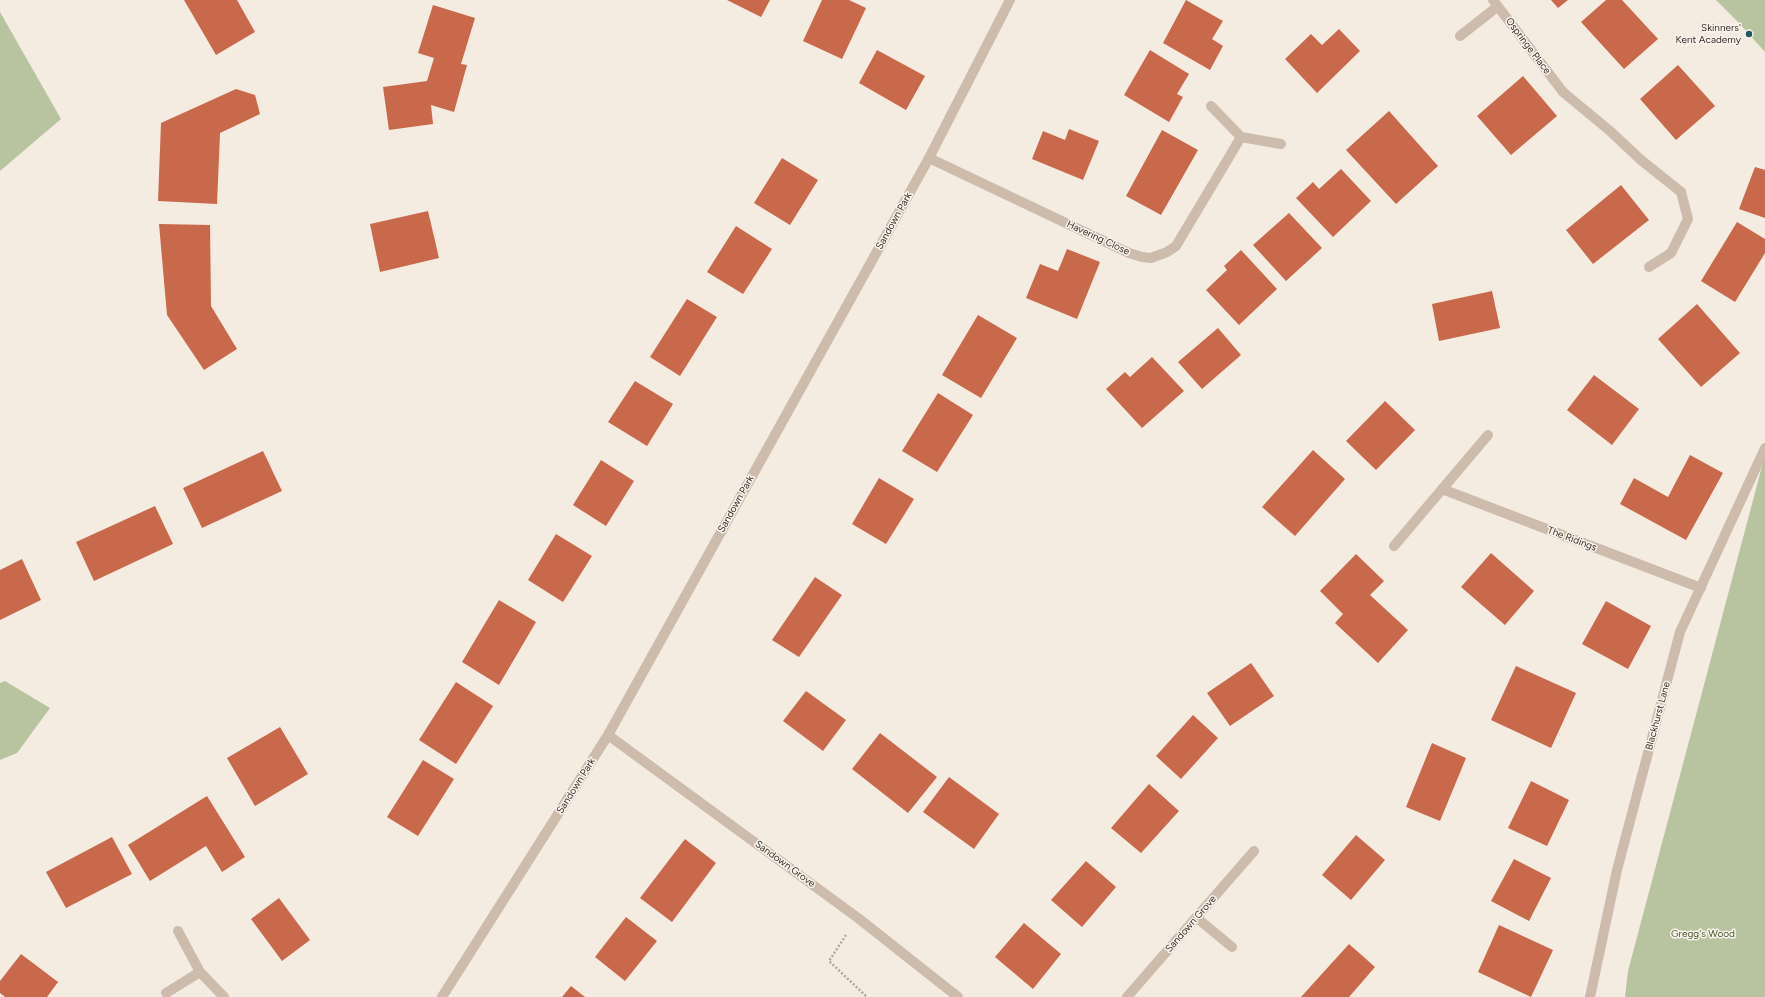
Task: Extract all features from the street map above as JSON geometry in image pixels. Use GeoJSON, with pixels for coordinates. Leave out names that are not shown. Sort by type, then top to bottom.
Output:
{"type":"FeatureCollection","features":[{"type":"Feature","properties":{"kind":"street","name":"Sandown Park"},"geometry":{"type":"LineString","coordinates":[[442,997],[608,735],[929,158],[1010,0]]}},
{"type":"Feature","properties":{"kind":"street"},"geometry":{"type":"LineString","coordinates":[[1460,36],[1495,3]]}},
{"type":"Feature","properties":{"kind":"street","name":"Ospringe Place"},"geometry":{"type":"LineString","coordinates":[[1495,3],[1563,92],[1610,130],[1641,160],[1682,192],[1688,219],[1671,253],[1650,267]]}},
{"type":"Feature","properties":{"kind":"street"},"geometry":{"type":"LineString","coordinates":[[1210,106],[1241,137],[1281,144]]}},
{"type":"Feature","properties":{"kind":"street","name":"Havering Close"},"geometry":{"type":"LineString","coordinates":[[929,158],[1129,253],[1151,258],[1167,252],[1176,246],[1241,137]]}},
{"type":"Feature","properties":{"kind":"street"},"geometry":{"type":"LineString","coordinates":[[1394,546],[1488,434]]}},
{"type":"Feature","properties":{"kind":"street","name":"Blackhurst Lane"},"geometry":{"type":"LineString","coordinates":[[1590,997],[1617,870],[1678,640],[1765,448]]}},
{"type":"Feature","properties":{"kind":"street","name":"The Ridings"},"geometry":{"type":"LineString","coordinates":[[1442,489],[1701,588]]}},
{"type":"Feature","properties":{"kind":"street","name":"Sandown Grove"},"geometry":{"type":"LineString","coordinates":[[608,735],[858,918],[958,997]]}},
{"type":"Feature","properties":{"kind":"street","name":"Sandown Grove"},"geometry":{"type":"LineString","coordinates":[[1127,997],[1254,851]]}},
{"type":"Feature","properties":{"kind":"street"},"geometry":{"type":"LineString","coordinates":[[1197,918],[1232,947]]}},
{"type":"Feature","properties":{"kind":"street"},"geometry":{"type":"LineString","coordinates":[[178,931],[200,972],[224,997]]}},
{"type":"Feature","properties":{"kind":"street"},"geometry":{"type":"LineString","coordinates":[[166,993],[200,972]]}},
{"type":"Feature","properties":{"kind":"path"},"geometry":{"type":"LineString","coordinates":[[858,918],[829,961],[867,997]]}},
{"type":"Feature","properties":{"kind":"green space"},"geometry":{"type":"Polygon","coordinates":[[[1716,0],[1765,0],[1765,52],[1739,23],[1716,0]]]}},
{"type":"Feature","properties":{"kind":"green space"},"geometry":{"type":"Polygon","coordinates":[[[0,12],[61,119],[0,171],[0,12]]]}},
{"type":"Feature","properties":{"kind":"green space","name":"Gregg's Wood"},"geometry":{"type":"Polygon","coordinates":[[[1765,455],[1765,997],[1625,997],[1628,971],[1765,455]]]}},
{"type":"Feature","properties":{"kind":"green space"},"geometry":{"type":"Polygon","coordinates":[[[5,681],[50,708],[17,753],[0,760],[0,683],[5,681]]]}},
{"type":"Feature","properties":{"kind":"building"},"geometry":{"type":"Polygon","coordinates":[[[184,0],[237,0],[255,32],[216,55],[184,0]]]}},
{"type":"Feature","properties":{"kind":"building"},"geometry":{"type":"Polygon","coordinates":[[[727,0],[770,0],[761,17],[727,0]]]}},
{"type":"Feature","properties":{"kind":"building"},"geometry":{"type":"Polygon","coordinates":[[[822,0],[849,0],[866,8],[842,59],[803,41],[822,0]]]}},
{"type":"Feature","properties":{"kind":"building"},"geometry":{"type":"Polygon","coordinates":[[[1186,0],[1223,21],[1212,39],[1223,46],[1210,70],[1163,43],[1186,0]]]}},
{"type":"Feature","properties":{"kind":"building"},"geometry":{"type":"Polygon","coordinates":[[[1551,0],[1568,0],[1558,8],[1551,0]]]}},
{"type":"Feature","properties":{"kind":"building"},"geometry":{"type":"Polygon","coordinates":[[[1606,0],[1622,0],[1658,39],[1624,69],[1581,22],[1606,0]]]}},
{"type":"Feature","properties":{"kind":"building"},"geometry":{"type":"Polygon","coordinates":[[[433,5],[475,18],[461,64],[467,65],[454,112],[431,105],[433,124],[389,130],[383,87],[427,81],[434,58],[418,53],[433,5]]]}},
{"type":"Feature","properties":{"kind":"building"},"geometry":{"type":"Polygon","coordinates":[[[1339,29],[1360,51],[1317,93],[1285,59],[1311,34],[1322,45],[1339,29]]]}},
{"type":"Feature","properties":{"kind":"building"},"geometry":{"type":"Polygon","coordinates":[[[877,50],[925,76],[906,110],[859,83],[877,50]]]}},
{"type":"Feature","properties":{"kind":"building"},"geometry":{"type":"Polygon","coordinates":[[[1150,50],[1189,74],[1177,94],[1183,97],[1169,122],[1124,95],[1150,50]]]}},
{"type":"Feature","properties":{"kind":"building"},"geometry":{"type":"Polygon","coordinates":[[[1678,65],[1715,106],[1676,140],[1640,99],[1678,65]]]}},
{"type":"Feature","properties":{"kind":"building"},"geometry":{"type":"Polygon","coordinates":[[[1523,76],[1557,116],[1511,155],[1477,116],[1523,76]]]}},
{"type":"Feature","properties":{"kind":"building"},"geometry":{"type":"Polygon","coordinates":[[[236,89],[255,95],[260,114],[220,133],[217,204],[158,201],[161,123],[236,89]]]}},
{"type":"Feature","properties":{"kind":"building"},"geometry":{"type":"Polygon","coordinates":[[[1389,111],[1438,166],[1396,204],[1346,150],[1389,111]]]}},
{"type":"Feature","properties":{"kind":"building"},"geometry":{"type":"Polygon","coordinates":[[[1069,129],[1099,141],[1083,180],[1032,159],[1043,131],[1065,140],[1069,129]]]}},
{"type":"Feature","properties":{"kind":"building"},"geometry":{"type":"Polygon","coordinates":[[[1162,130],[1198,150],[1161,215],[1126,196],[1162,130]]]}},
{"type":"Feature","properties":{"kind":"building"},"geometry":{"type":"Polygon","coordinates":[[[782,158],[818,180],[790,225],[754,203],[782,158]]]}},
{"type":"Feature","properties":{"kind":"building"},"geometry":{"type":"Polygon","coordinates":[[[1755,167],[1765,170],[1765,218],[1739,209],[1755,167]]]}},
{"type":"Feature","properties":{"kind":"building"},"geometry":{"type":"Polygon","coordinates":[[[1341,169],[1371,201],[1333,237],[1296,198],[1313,182],[1319,189],[1341,169]]]}},
{"type":"Feature","properties":{"kind":"building"},"geometry":{"type":"Polygon","coordinates":[[[1621,185],[1649,220],[1593,264],[1566,230],[1621,185]]]}},
{"type":"Feature","properties":{"kind":"building"},"geometry":{"type":"Polygon","coordinates":[[[428,211],[439,258],[380,272],[370,224],[428,211]]]}},
{"type":"Feature","properties":{"kind":"building"},"geometry":{"type":"Polygon","coordinates":[[[1289,213],[1322,248],[1286,281],[1253,245],[1289,213]]]}},
{"type":"Feature","properties":{"kind":"building"},"geometry":{"type":"Polygon","coordinates":[[[1737,222],[1765,239],[1765,253],[1735,302],[1701,281],[1737,222]]]}},
{"type":"Feature","properties":{"kind":"building"},"geometry":{"type":"Polygon","coordinates":[[[159,224],[210,225],[211,306],[237,349],[204,370],[167,315],[159,224]]]}},
{"type":"Feature","properties":{"kind":"building"},"geometry":{"type":"Polygon","coordinates":[[[736,226],[772,249],[743,294],[707,272],[736,226]]]}},
{"type":"Feature","properties":{"kind":"building"},"geometry":{"type":"Polygon","coordinates":[[[1067,249],[1100,262],[1077,319],[1026,298],[1040,264],[1058,271],[1067,249]]]}},
{"type":"Feature","properties":{"kind":"building"},"geometry":{"type":"Polygon","coordinates":[[[1241,250],[1277,289],[1239,325],[1206,290],[1227,270],[1224,266],[1241,250]]]}},
{"type":"Feature","properties":{"kind":"building"},"geometry":{"type":"Polygon","coordinates":[[[1492,291],[1500,328],[1439,341],[1432,304],[1492,291]]]}},
{"type":"Feature","properties":{"kind":"building"},"geometry":{"type":"Polygon","coordinates":[[[687,299],[717,317],[680,376],[650,357],[687,299]]]}},
{"type":"Feature","properties":{"kind":"building"},"geometry":{"type":"Polygon","coordinates":[[[1697,304],[1740,353],[1701,387],[1658,339],[1697,304]]]}},
{"type":"Feature","properties":{"kind":"building"},"geometry":{"type":"Polygon","coordinates":[[[978,315],[1017,338],[981,398],[942,375],[978,315]]]}},
{"type":"Feature","properties":{"kind":"building"},"geometry":{"type":"Polygon","coordinates":[[[1218,328],[1241,355],[1202,389],[1178,362],[1218,328]]]}},
{"type":"Feature","properties":{"kind":"building"},"geometry":{"type":"Polygon","coordinates":[[[1152,357],[1184,391],[1142,428],[1106,389],[1125,372],[1130,377],[1152,357]]]}},
{"type":"Feature","properties":{"kind":"building"},"geometry":{"type":"Polygon","coordinates":[[[1594,375],[1639,409],[1612,445],[1567,410],[1594,375]]]}},
{"type":"Feature","properties":{"kind":"building"},"geometry":{"type":"Polygon","coordinates":[[[635,381],[673,404],[647,446],[608,422],[635,381]]]}},
{"type":"Feature","properties":{"kind":"building"},"geometry":{"type":"Polygon","coordinates":[[[938,393],[973,415],[937,472],[902,451],[938,393]]]}},
{"type":"Feature","properties":{"kind":"building"},"geometry":{"type":"Polygon","coordinates":[[[1385,401],[1415,430],[1376,470],[1346,441],[1385,401]]]}},
{"type":"Feature","properties":{"kind":"building"},"geometry":{"type":"Polygon","coordinates":[[[1313,450],[1345,479],[1295,536],[1262,507],[1313,450]]]}},
{"type":"Feature","properties":{"kind":"building"},"geometry":{"type":"Polygon","coordinates":[[[263,451],[282,491],[202,528],[183,488],[263,451]]]}},
{"type":"Feature","properties":{"kind":"building"},"geometry":{"type":"Polygon","coordinates":[[[1690,455],[1723,473],[1686,540],[1620,504],[1634,478],[1668,497],[1690,455]]]}},
{"type":"Feature","properties":{"kind":"building"},"geometry":{"type":"Polygon","coordinates":[[[601,460],[634,481],[606,526],[573,505],[601,460]]]}},
{"type":"Feature","properties":{"kind":"building"},"geometry":{"type":"Polygon","coordinates":[[[879,478],[914,499],[886,544],[852,524],[879,478]]]}},
{"type":"Feature","properties":{"kind":"building"},"geometry":{"type":"Polygon","coordinates":[[[155,506],[173,544],[94,581],[76,542],[155,506]]]}},
{"type":"Feature","properties":{"kind":"building"},"geometry":{"type":"Polygon","coordinates":[[[556,534],[592,556],[563,602],[528,580],[556,534]]]}},
{"type":"Feature","properties":{"kind":"building"},"geometry":{"type":"Polygon","coordinates":[[[1491,553],[1534,591],[1505,625],[1461,587],[1491,553]]]}},
{"type":"Feature","properties":{"kind":"building"},"geometry":{"type":"Polygon","coordinates":[[[1356,554],[1384,581],[1370,595],[1408,630],[1378,663],[1335,623],[1343,614],[1320,591],[1356,554]]]}},
{"type":"Feature","properties":{"kind":"building"},"geometry":{"type":"Polygon","coordinates":[[[22,559],[41,600],[0,620],[0,570],[22,559]]]}},
{"type":"Feature","properties":{"kind":"building"},"geometry":{"type":"Polygon","coordinates":[[[815,577],[842,595],[799,657],[772,640],[815,577]]]}},
{"type":"Feature","properties":{"kind":"building"},"geometry":{"type":"Polygon","coordinates":[[[499,600],[536,622],[499,685],[462,662],[499,600]]]}},
{"type":"Feature","properties":{"kind":"building"},"geometry":{"type":"Polygon","coordinates":[[[1606,601],[1651,626],[1628,669],[1582,644],[1606,601]]]}},
{"type":"Feature","properties":{"kind":"building"},"geometry":{"type":"Polygon","coordinates":[[[1251,663],[1274,696],[1230,726],[1207,693],[1251,663]]]}},
{"type":"Feature","properties":{"kind":"building"},"geometry":{"type":"Polygon","coordinates":[[[1516,666],[1576,693],[1551,748],[1491,720],[1516,666]]]}},
{"type":"Feature","properties":{"kind":"building"},"geometry":{"type":"Polygon","coordinates":[[[456,682],[493,706],[456,764],[419,740],[456,682]]]}},
{"type":"Feature","properties":{"kind":"building"},"geometry":{"type":"Polygon","coordinates":[[[806,691],[846,720],[823,751],[783,721],[806,691]]]}},
{"type":"Feature","properties":{"kind":"building"},"geometry":{"type":"Polygon","coordinates":[[[1193,715],[1218,738],[1181,779],[1156,756],[1193,715]]]}},
{"type":"Feature","properties":{"kind":"building"},"geometry":{"type":"Polygon","coordinates":[[[280,727],[308,774],[255,806],[227,758],[280,727]]]}},
{"type":"Feature","properties":{"kind":"building"},"geometry":{"type":"Polygon","coordinates":[[[880,733],[937,777],[908,813],[852,769],[880,733]]]}},
{"type":"Feature","properties":{"kind":"building"},"geometry":{"type":"Polygon","coordinates":[[[1432,743],[1466,758],[1440,821],[1406,807],[1432,743]]]}},
{"type":"Feature","properties":{"kind":"building"},"geometry":{"type":"Polygon","coordinates":[[[423,760],[454,779],[418,836],[387,817],[423,760]]]}},
{"type":"Feature","properties":{"kind":"building"},"geometry":{"type":"Polygon","coordinates":[[[949,777],[999,814],[974,849],[923,812],[949,777]]]}},
{"type":"Feature","properties":{"kind":"building"},"geometry":{"type":"Polygon","coordinates":[[[1531,781],[1569,800],[1547,846],[1508,828],[1531,781]]]}},
{"type":"Feature","properties":{"kind":"building"},"geometry":{"type":"Polygon","coordinates":[[[1149,784],[1179,811],[1141,853],[1111,828],[1149,784]]]}},
{"type":"Feature","properties":{"kind":"building"},"geometry":{"type":"Polygon","coordinates":[[[207,796],[245,857],[222,872],[206,846],[150,881],[128,845],[207,796]]]}},
{"type":"Feature","properties":{"kind":"building"},"geometry":{"type":"Polygon","coordinates":[[[1356,835],[1385,860],[1351,900],[1322,875],[1356,835]]]}},
{"type":"Feature","properties":{"kind":"building"},"geometry":{"type":"Polygon","coordinates":[[[112,837],[132,874],[66,908],[46,872],[112,837]]]}},
{"type":"Feature","properties":{"kind":"building"},"geometry":{"type":"Polygon","coordinates":[[[685,839],[716,863],[672,922],[640,898],[685,839]]]}},
{"type":"Feature","properties":{"kind":"building"},"geometry":{"type":"Polygon","coordinates":[[[1514,859],[1551,878],[1529,921],[1491,901],[1514,859]]]}},
{"type":"Feature","properties":{"kind":"building"},"geometry":{"type":"Polygon","coordinates":[[[1086,861],[1116,887],[1082,927],[1051,900],[1086,861]]]}},
{"type":"Feature","properties":{"kind":"building"},"geometry":{"type":"Polygon","coordinates":[[[279,898],[310,940],[282,961],[251,919],[279,898]]]}},
{"type":"Feature","properties":{"kind":"building"},"geometry":{"type":"Polygon","coordinates":[[[626,917],[657,941],[625,981],[595,957],[626,917]]]}},
{"type":"Feature","properties":{"kind":"building"},"geometry":{"type":"Polygon","coordinates":[[[1024,923],[1061,954],[1033,989],[995,957],[1024,923]]]}},
{"type":"Feature","properties":{"kind":"building"},"geometry":{"type":"Polygon","coordinates":[[[1499,925],[1553,950],[1531,997],[1478,972],[1499,925]]]}},
{"type":"Feature","properties":{"kind":"building"},"geometry":{"type":"Polygon","coordinates":[[[1349,944],[1375,967],[1349,997],[1301,997],[1349,944]]]}},
{"type":"Feature","properties":{"kind":"building"},"geometry":{"type":"Polygon","coordinates":[[[21,954],[58,982],[47,997],[5,997],[0,993],[0,981],[21,954]]]}},
{"type":"Feature","properties":{"kind":"building"},"geometry":{"type":"Polygon","coordinates":[[[571,986],[585,997],[562,997],[571,986]]]}},
{"type":"Feature","properties":{"kind":"place","name":"Skinners' Kent Academy"},"geometry":{"type":"Point","coordinates":[1749,34]}}]}
